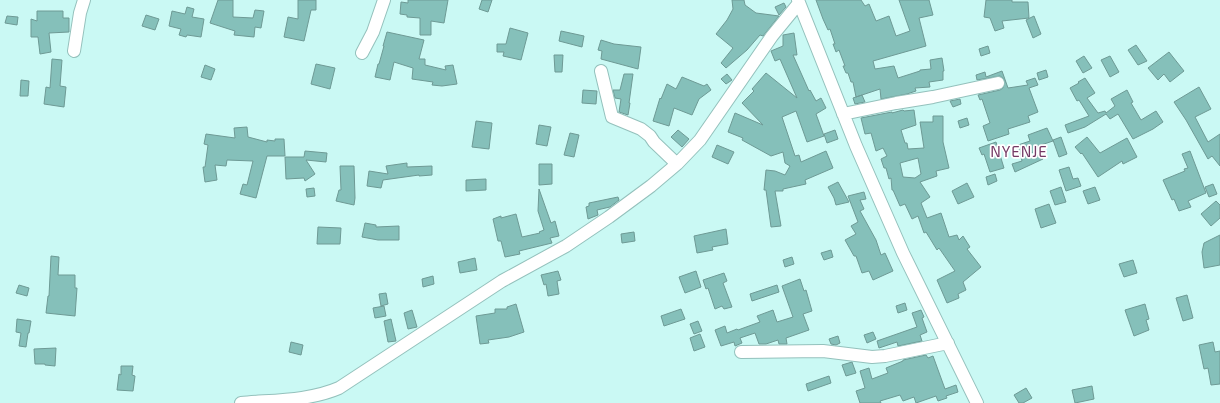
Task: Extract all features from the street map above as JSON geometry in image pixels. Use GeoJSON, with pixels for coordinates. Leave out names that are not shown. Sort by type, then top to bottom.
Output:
{"type":"FeatureCollection","features":[{"type":"Feature","properties":{"kind":"street"},"geometry":{"type":"LineString","coordinates":[[74,51],[80,13],[84,0]]}},
{"type":"Feature","properties":{"kind":"street"},"geometry":{"type":"LineString","coordinates":[[362,53],[373,32],[384,0]]}},
{"type":"Feature","properties":{"kind":"street"},"geometry":{"type":"LineString","coordinates":[[799,2],[843,114],[903,253],[977,403]]}},
{"type":"Feature","properties":{"kind":"street"},"geometry":{"type":"LineString","coordinates":[[241,403],[292,399],[330,392],[339,388],[502,281],[566,246],[609,217],[646,190],[677,164],[700,140],[772,36],[799,2]]}},
{"type":"Feature","properties":{"kind":"street"},"geometry":{"type":"LineString","coordinates":[[601,71],[612,117],[640,129],[650,136],[654,142],[677,164]]}},
{"type":"Feature","properties":{"kind":"street"},"geometry":{"type":"LineString","coordinates":[[843,114],[933,97],[998,82]]}},
{"type":"Feature","properties":{"kind":"street"},"geometry":{"type":"LineString","coordinates":[[741,352],[824,351],[878,357],[948,343]]}},
{"type":"Feature","properties":{"kind":"building"},"geometry":{"type":"Polygon","coordinates":[[[218,0],[233,0],[233,17],[253,18],[255,10],[264,11],[261,28],[255,27],[254,37],[234,35],[235,31],[210,23],[218,0]]]}},
{"type":"Feature","properties":{"kind":"building"},"geometry":{"type":"Polygon","coordinates":[[[298,0],[316,0],[316,10],[311,10],[304,41],[284,37],[288,17],[298,19],[298,0]]]}},
{"type":"Feature","properties":{"kind":"building"},"geometry":{"type":"Polygon","coordinates":[[[408,0],[448,0],[444,23],[431,21],[431,35],[420,35],[420,18],[407,17],[407,15],[400,14],[401,2],[408,3],[408,0]]]}},
{"type":"Feature","properties":{"kind":"building"},"geometry":{"type":"Polygon","coordinates":[[[482,0],[492,0],[488,12],[479,9],[482,0]]]}},
{"type":"Feature","properties":{"kind":"building"},"geometry":{"type":"Polygon","coordinates":[[[732,0],[744,0],[745,5],[756,13],[779,16],[763,36],[760,35],[747,50],[726,68],[721,63],[733,48],[716,34],[727,20],[733,9],[732,0]]]}},
{"type":"Feature","properties":{"kind":"building"},"geometry":{"type":"Polygon","coordinates":[[[816,0],[861,0],[865,6],[869,4],[876,21],[889,16],[896,36],[910,31],[899,0],[929,0],[933,15],[919,18],[926,46],[873,61],[875,69],[894,66],[898,78],[920,70],[931,69],[930,60],[942,58],[944,71],[943,80],[929,82],[930,87],[915,88],[916,91],[907,94],[881,99],[880,89],[856,97],[853,82],[851,82],[848,73],[846,73],[839,50],[836,52],[830,29],[828,30],[816,0]]]}},
{"type":"Feature","properties":{"kind":"building"},"geometry":{"type":"Polygon","coordinates":[[[986,0],[1012,0],[1012,2],[1028,2],[1029,18],[1002,21],[1004,28],[995,31],[990,18],[984,17],[986,0]]]}},
{"type":"Feature","properties":{"kind":"building"},"geometry":{"type":"Polygon","coordinates":[[[784,3],[786,7],[779,15],[775,7],[784,3]]]}},
{"type":"Feature","properties":{"kind":"building"},"geometry":{"type":"Polygon","coordinates":[[[187,7],[194,9],[192,17],[204,19],[201,37],[187,35],[186,37],[179,35],[181,29],[169,26],[172,11],[185,14],[187,7]]]}},
{"type":"Feature","properties":{"kind":"building"},"geometry":{"type":"Polygon","coordinates":[[[37,11],[63,11],[63,18],[69,18],[69,32],[49,33],[51,52],[40,54],[38,37],[31,37],[31,19],[37,21],[37,11]]]}},
{"type":"Feature","properties":{"kind":"building"},"geometry":{"type":"Polygon","coordinates":[[[146,15],[159,19],[155,30],[142,26],[146,15]]]}},
{"type":"Feature","properties":{"kind":"building"},"geometry":{"type":"Polygon","coordinates":[[[7,16],[18,17],[17,25],[5,23],[7,16]]]}},
{"type":"Feature","properties":{"kind":"building"},"geometry":{"type":"Polygon","coordinates":[[[1034,16],[1041,34],[1033,38],[1026,20],[1034,16]]]}},
{"type":"Feature","properties":{"kind":"building"},"geometry":{"type":"Polygon","coordinates":[[[510,28],[528,33],[521,60],[503,56],[504,52],[497,52],[497,44],[506,44],[510,28]]]}},
{"type":"Feature","properties":{"kind":"building"},"geometry":{"type":"Polygon","coordinates":[[[561,31],[584,36],[582,47],[559,41],[561,31]]]}},
{"type":"Feature","properties":{"kind":"building"},"geometry":{"type":"Polygon","coordinates":[[[387,32],[424,40],[419,59],[425,59],[425,65],[446,70],[445,66],[453,65],[457,84],[442,86],[432,85],[433,82],[412,79],[413,68],[394,62],[390,80],[375,77],[387,32]]]}},
{"type":"Feature","properties":{"kind":"building"},"geometry":{"type":"Polygon","coordinates":[[[794,33],[797,55],[793,55],[809,91],[810,90],[816,101],[821,98],[826,108],[816,114],[824,136],[807,142],[796,111],[782,117],[795,156],[799,155],[801,162],[826,151],[833,168],[805,180],[806,184],[783,189],[783,191],[775,191],[781,226],[771,227],[766,190],[764,190],[766,170],[775,171],[785,175],[790,166],[785,163],[783,152],[771,156],[742,140],[743,138],[728,132],[735,113],[763,125],[742,103],[754,91],[752,89],[766,73],[797,98],[780,59],[775,61],[771,51],[783,46],[783,35],[794,33]]]}},
{"type":"Feature","properties":{"kind":"building"},"geometry":{"type":"Polygon","coordinates":[[[601,40],[614,44],[641,47],[638,69],[601,59],[602,51],[598,50],[601,40]]]}},
{"type":"Feature","properties":{"kind":"building"},"geometry":{"type":"Polygon","coordinates":[[[1136,45],[1147,61],[1138,65],[1128,50],[1136,45]]]}},
{"type":"Feature","properties":{"kind":"building"},"geometry":{"type":"Polygon","coordinates":[[[988,46],[990,53],[981,56],[979,49],[988,46]]]}},
{"type":"Feature","properties":{"kind":"building"},"geometry":{"type":"Polygon","coordinates":[[[1169,52],[1184,71],[1170,82],[1164,74],[1158,80],[1148,68],[1169,52]]]}},
{"type":"Feature","properties":{"kind":"building"},"geometry":{"type":"Polygon","coordinates":[[[554,55],[563,55],[562,72],[555,72],[554,55]]]}},
{"type":"Feature","properties":{"kind":"building"},"geometry":{"type":"Polygon","coordinates":[[[1084,56],[1092,68],[1083,73],[1076,61],[1084,56]]]}},
{"type":"Feature","properties":{"kind":"building"},"geometry":{"type":"Polygon","coordinates":[[[1110,56],[1119,72],[1110,77],[1101,60],[1110,56]]]}},
{"type":"Feature","properties":{"kind":"building"},"geometry":{"type":"Polygon","coordinates":[[[52,59],[62,60],[60,86],[66,87],[64,107],[44,104],[46,87],[50,88],[52,59]]]}},
{"type":"Feature","properties":{"kind":"building"},"geometry":{"type":"Polygon","coordinates":[[[316,64],[335,68],[330,89],[311,84],[316,64]]]}},
{"type":"Feature","properties":{"kind":"building"},"geometry":{"type":"Polygon","coordinates":[[[205,65],[215,69],[211,80],[201,77],[205,65]]]}},
{"type":"Feature","properties":{"kind":"building"},"geometry":{"type":"Polygon","coordinates":[[[1046,70],[1048,77],[1039,80],[1037,73],[1046,70]]]}},
{"type":"Feature","properties":{"kind":"building"},"geometry":{"type":"Polygon","coordinates":[[[1002,71],[1008,88],[1028,85],[1026,81],[1035,78],[1038,85],[1029,88],[1038,112],[1028,116],[1030,122],[1008,129],[1009,134],[988,141],[983,126],[990,123],[982,99],[980,100],[978,95],[1000,90],[1003,88],[1005,82],[1000,76],[977,80],[976,75],[985,72],[986,77],[1002,71]]]}},
{"type":"Feature","properties":{"kind":"building"},"geometry":{"type":"Polygon","coordinates":[[[624,74],[633,74],[628,115],[619,112],[621,99],[615,98],[613,90],[620,90],[624,74]]]}},
{"type":"Feature","properties":{"kind":"building"},"geometry":{"type":"Polygon","coordinates":[[[727,74],[732,80],[726,84],[721,79],[727,74]]]}},
{"type":"Feature","properties":{"kind":"building"},"geometry":{"type":"Polygon","coordinates":[[[682,77],[704,86],[707,84],[711,90],[699,99],[692,115],[674,108],[669,126],[653,121],[660,98],[661,99],[667,84],[676,89],[682,77]]]}},
{"type":"Feature","properties":{"kind":"building"},"geometry":{"type":"Polygon","coordinates":[[[1085,78],[1095,93],[1087,98],[1098,113],[1105,111],[1106,113],[1115,106],[1111,99],[1127,90],[1133,102],[1131,103],[1141,120],[1156,111],[1163,122],[1133,139],[1118,114],[1110,119],[1106,114],[1085,127],[1068,133],[1065,125],[1089,116],[1079,100],[1077,101],[1070,88],[1085,78]]]}},
{"type":"Feature","properties":{"kind":"building"},"geometry":{"type":"Polygon","coordinates":[[[21,80],[29,81],[28,96],[20,96],[21,80]]]}},
{"type":"Feature","properties":{"kind":"building"},"geometry":{"type":"Polygon","coordinates":[[[1199,87],[1211,109],[1195,117],[1208,142],[1220,134],[1220,166],[1212,156],[1208,159],[1174,102],[1199,87]]]}},
{"type":"Feature","properties":{"kind":"building"},"geometry":{"type":"Polygon","coordinates":[[[583,90],[597,91],[596,104],[582,103],[583,90]]]}},
{"type":"Feature","properties":{"kind":"building"},"geometry":{"type":"Polygon","coordinates":[[[862,95],[865,102],[855,104],[853,98],[862,95]]]}},
{"type":"Feature","properties":{"kind":"building"},"geometry":{"type":"Polygon","coordinates":[[[960,99],[961,104],[953,107],[950,101],[960,99]]]}},
{"type":"Feature","properties":{"kind":"building"},"geometry":{"type":"Polygon","coordinates":[[[903,110],[914,110],[916,125],[901,130],[908,149],[924,148],[920,122],[933,122],[933,116],[943,116],[943,142],[949,168],[936,171],[937,176],[920,182],[930,197],[921,203],[927,218],[941,213],[949,237],[957,235],[959,240],[963,236],[970,247],[967,249],[981,267],[963,282],[966,290],[958,294],[959,298],[947,303],[937,280],[955,271],[939,248],[937,250],[926,232],[924,233],[918,216],[912,219],[905,204],[900,206],[892,190],[891,178],[889,179],[886,168],[884,168],[881,159],[887,156],[883,148],[876,151],[871,133],[865,134],[861,118],[903,110]],[[918,158],[900,163],[903,177],[915,178],[921,174],[918,158]]]}},
{"type":"Feature","properties":{"kind":"building"},"geometry":{"type":"Polygon","coordinates":[[[967,118],[969,125],[960,128],[958,121],[967,118]]]}},
{"type":"Feature","properties":{"kind":"building"},"geometry":{"type":"Polygon","coordinates":[[[476,121],[492,123],[489,149],[472,147],[476,121]]]}},
{"type":"Feature","properties":{"kind":"building"},"geometry":{"type":"Polygon","coordinates":[[[539,125],[551,127],[547,146],[536,144],[539,125]]]}},
{"type":"Feature","properties":{"kind":"building"},"geometry":{"type":"Polygon","coordinates":[[[247,127],[248,137],[267,142],[267,140],[275,141],[275,139],[284,139],[285,156],[267,156],[256,198],[240,194],[243,184],[247,185],[253,161],[227,160],[226,166],[215,165],[217,180],[205,182],[203,167],[205,167],[208,145],[204,144],[206,134],[235,138],[234,128],[247,127]]]}},
{"type":"Feature","properties":{"kind":"building"},"geometry":{"type":"Polygon","coordinates":[[[1047,128],[1053,141],[1038,146],[1040,150],[1027,154],[1030,158],[1041,154],[1043,159],[1015,172],[1012,164],[1022,161],[1018,145],[1030,141],[1028,135],[1047,128]]]}},
{"type":"Feature","properties":{"kind":"building"},"geometry":{"type":"Polygon","coordinates":[[[678,130],[689,139],[682,147],[671,137],[678,130]]]}},
{"type":"Feature","properties":{"kind":"building"},"geometry":{"type":"Polygon","coordinates":[[[835,130],[838,139],[827,143],[824,134],[835,130]]]}},
{"type":"Feature","properties":{"kind":"building"},"geometry":{"type":"Polygon","coordinates":[[[570,133],[579,135],[574,157],[564,155],[570,133]]]}},
{"type":"Feature","properties":{"kind":"building"},"geometry":{"type":"Polygon","coordinates":[[[1061,137],[1067,154],[1059,157],[1053,140],[1061,137]]]}},
{"type":"Feature","properties":{"kind":"building"},"geometry":{"type":"Polygon","coordinates":[[[1087,137],[1100,153],[1127,138],[1137,157],[1123,164],[1122,161],[1098,177],[1082,153],[1081,154],[1075,147],[1087,137]]]}},
{"type":"Feature","properties":{"kind":"building"},"geometry":{"type":"Polygon","coordinates":[[[996,142],[1004,168],[990,172],[984,154],[982,155],[979,148],[996,142]]]}},
{"type":"Feature","properties":{"kind":"building"},"geometry":{"type":"Polygon","coordinates":[[[717,145],[734,152],[728,164],[712,157],[717,145]]]}},
{"type":"Feature","properties":{"kind":"building"},"geometry":{"type":"Polygon","coordinates":[[[305,151],[327,153],[326,162],[306,160],[315,174],[305,181],[304,178],[286,179],[285,157],[304,157],[305,151]]]}},
{"type":"Feature","properties":{"kind":"building"},"geometry":{"type":"Polygon","coordinates":[[[1190,151],[1206,193],[1188,201],[1191,207],[1179,211],[1163,180],[1185,171],[1184,169],[1188,168],[1182,154],[1190,151]]]}},
{"type":"Feature","properties":{"kind":"building"},"geometry":{"type":"Polygon","coordinates":[[[407,163],[407,167],[432,166],[432,175],[419,175],[383,180],[381,188],[367,186],[369,171],[388,174],[386,166],[407,163]]]}},
{"type":"Feature","properties":{"kind":"building"},"geometry":{"type":"Polygon","coordinates":[[[539,164],[552,164],[552,184],[539,185],[539,164]]]}},
{"type":"Feature","properties":{"kind":"building"},"geometry":{"type":"Polygon","coordinates":[[[340,166],[354,166],[354,205],[336,201],[339,190],[341,190],[340,166]]]}},
{"type":"Feature","properties":{"kind":"building"},"geometry":{"type":"Polygon","coordinates":[[[1069,167],[1073,179],[1078,178],[1081,186],[1066,191],[1059,170],[1069,167]]]}},
{"type":"Feature","properties":{"kind":"building"},"geometry":{"type":"Polygon","coordinates":[[[995,174],[997,181],[988,185],[986,177],[995,174]]]}},
{"type":"Feature","properties":{"kind":"building"},"geometry":{"type":"Polygon","coordinates":[[[486,179],[486,190],[466,191],[466,180],[486,179]]]}},
{"type":"Feature","properties":{"kind":"building"},"geometry":{"type":"Polygon","coordinates":[[[838,182],[849,202],[836,205],[828,187],[838,182]]]}},
{"type":"Feature","properties":{"kind":"building"},"geometry":{"type":"Polygon","coordinates":[[[967,183],[974,197],[958,204],[952,191],[967,183]]]}},
{"type":"Feature","properties":{"kind":"building"},"geometry":{"type":"Polygon","coordinates":[[[1213,184],[1217,194],[1209,197],[1205,187],[1213,184]]]}},
{"type":"Feature","properties":{"kind":"building"},"geometry":{"type":"Polygon","coordinates":[[[1061,187],[1066,202],[1055,205],[1050,191],[1061,187]]]}},
{"type":"Feature","properties":{"kind":"building"},"geometry":{"type":"Polygon","coordinates":[[[1095,187],[1100,200],[1088,204],[1083,191],[1095,187]]]}},
{"type":"Feature","properties":{"kind":"building"},"geometry":{"type":"Polygon","coordinates":[[[314,188],[315,196],[307,197],[306,189],[314,188]]]}},
{"type":"Feature","properties":{"kind":"building"},"geometry":{"type":"Polygon","coordinates":[[[539,189],[551,223],[555,221],[559,236],[550,238],[552,243],[519,251],[520,254],[505,257],[501,241],[498,241],[493,219],[501,216],[501,218],[516,214],[522,237],[540,233],[539,232],[544,230],[538,211],[539,189]]]}},
{"type":"Feature","properties":{"kind":"building"},"geometry":{"type":"Polygon","coordinates":[[[864,192],[866,199],[860,200],[864,209],[860,211],[876,240],[881,255],[885,253],[893,271],[873,280],[869,271],[862,273],[856,256],[854,256],[845,240],[856,234],[851,226],[858,222],[848,196],[864,192]]]}},
{"type":"Feature","properties":{"kind":"building"},"geometry":{"type":"Polygon","coordinates":[[[618,197],[619,200],[610,207],[597,210],[598,215],[588,219],[586,207],[589,206],[589,203],[618,197]]]}},
{"type":"Feature","properties":{"kind":"building"},"geometry":{"type":"Polygon","coordinates":[[[1216,201],[1220,205],[1220,218],[1211,226],[1201,214],[1216,201]]]}},
{"type":"Feature","properties":{"kind":"building"},"geometry":{"type":"Polygon","coordinates":[[[1049,204],[1056,223],[1041,228],[1035,209],[1049,204]]]}},
{"type":"Feature","properties":{"kind":"building"},"geometry":{"type":"Polygon","coordinates":[[[365,223],[376,225],[376,227],[399,226],[399,240],[378,240],[362,237],[365,223]]]}},
{"type":"Feature","properties":{"kind":"building"},"geometry":{"type":"Polygon","coordinates":[[[318,227],[341,228],[340,244],[317,244],[318,227]]]}},
{"type":"Feature","properties":{"kind":"building"},"geometry":{"type":"Polygon","coordinates":[[[726,229],[728,244],[712,247],[713,250],[697,253],[694,236],[726,229]]]}},
{"type":"Feature","properties":{"kind":"building"},"geometry":{"type":"Polygon","coordinates":[[[634,232],[635,241],[622,243],[621,234],[634,232]]]}},
{"type":"Feature","properties":{"kind":"building"},"geometry":{"type":"Polygon","coordinates":[[[1220,235],[1220,265],[1204,268],[1202,252],[1204,243],[1220,235]]]}},
{"type":"Feature","properties":{"kind":"building"},"geometry":{"type":"Polygon","coordinates":[[[831,250],[833,257],[824,260],[821,253],[831,250]]]}},
{"type":"Feature","properties":{"kind":"building"},"geometry":{"type":"Polygon","coordinates":[[[51,256],[59,257],[58,275],[75,275],[75,288],[77,288],[75,316],[46,313],[49,296],[51,256]]]}},
{"type":"Feature","properties":{"kind":"building"},"geometry":{"type":"Polygon","coordinates":[[[792,257],[794,264],[785,267],[783,260],[792,257]]]}},
{"type":"Feature","properties":{"kind":"building"},"geometry":{"type":"Polygon","coordinates":[[[475,258],[477,270],[460,273],[458,262],[475,258]]]}},
{"type":"Feature","properties":{"kind":"building"},"geometry":{"type":"Polygon","coordinates":[[[1133,260],[1137,273],[1124,277],[1119,264],[1133,260]]]}},
{"type":"Feature","properties":{"kind":"building"},"geometry":{"type":"Polygon","coordinates":[[[558,271],[561,280],[557,281],[559,294],[548,296],[546,284],[544,285],[541,275],[558,271]]]}},
{"type":"Feature","properties":{"kind":"building"},"geometry":{"type":"Polygon","coordinates":[[[696,271],[701,287],[685,293],[679,277],[696,271]]]}},
{"type":"Feature","properties":{"kind":"building"},"geometry":{"type":"Polygon","coordinates":[[[724,273],[727,281],[723,283],[732,307],[724,309],[722,306],[715,309],[708,288],[706,289],[703,280],[724,273]]]}},
{"type":"Feature","properties":{"kind":"building"},"geometry":{"type":"Polygon","coordinates":[[[433,276],[434,284],[423,287],[422,279],[433,276]]]}},
{"type":"Feature","properties":{"kind":"building"},"geometry":{"type":"Polygon","coordinates":[[[800,279],[804,291],[806,290],[812,311],[803,314],[809,330],[786,338],[787,344],[779,344],[778,340],[766,344],[759,344],[755,333],[740,338],[742,343],[735,346],[734,342],[721,346],[715,330],[725,326],[727,333],[737,329],[738,330],[760,322],[757,316],[773,310],[777,322],[793,317],[782,286],[800,279]]]}},
{"type":"Feature","properties":{"kind":"building"},"geometry":{"type":"Polygon","coordinates":[[[19,285],[29,288],[27,296],[16,293],[19,285]]]}},
{"type":"Feature","properties":{"kind":"building"},"geometry":{"type":"Polygon","coordinates":[[[777,285],[779,292],[752,301],[750,294],[777,285]]]}},
{"type":"Feature","properties":{"kind":"building"},"geometry":{"type":"Polygon","coordinates":[[[386,293],[388,304],[381,306],[379,294],[386,293]]]}},
{"type":"Feature","properties":{"kind":"building"},"geometry":{"type":"Polygon","coordinates":[[[1187,295],[1193,318],[1183,321],[1176,298],[1187,295]]]}},
{"type":"Feature","properties":{"kind":"building"},"geometry":{"type":"Polygon","coordinates":[[[905,303],[907,310],[898,313],[896,306],[905,303]]]}},
{"type":"Feature","properties":{"kind":"building"},"geometry":{"type":"Polygon","coordinates":[[[516,304],[524,332],[509,337],[488,340],[489,343],[480,344],[476,316],[495,313],[495,309],[507,309],[507,307],[516,304]]]}},
{"type":"Feature","properties":{"kind":"building"},"geometry":{"type":"Polygon","coordinates":[[[1145,304],[1149,319],[1146,320],[1149,330],[1134,336],[1125,310],[1145,304]]]}},
{"type":"Feature","properties":{"kind":"building"},"geometry":{"type":"Polygon","coordinates":[[[384,306],[386,316],[375,318],[373,308],[384,306]]]}},
{"type":"Feature","properties":{"kind":"building"},"geometry":{"type":"Polygon","coordinates":[[[681,309],[685,319],[664,326],[661,316],[681,309]]]}},
{"type":"Feature","properties":{"kind":"building"},"geometry":{"type":"Polygon","coordinates":[[[412,310],[417,327],[408,329],[404,313],[412,310]]]}},
{"type":"Feature","properties":{"kind":"building"},"geometry":{"type":"Polygon","coordinates":[[[921,310],[927,332],[920,335],[922,341],[898,346],[897,342],[879,348],[877,341],[917,327],[912,313],[921,310]]]}},
{"type":"Feature","properties":{"kind":"building"},"geometry":{"type":"Polygon","coordinates":[[[17,319],[31,321],[26,347],[19,346],[21,333],[16,332],[17,319]]]}},
{"type":"Feature","properties":{"kind":"building"},"geometry":{"type":"Polygon","coordinates":[[[391,319],[396,341],[388,342],[384,321],[391,319]]]}},
{"type":"Feature","properties":{"kind":"building"},"geometry":{"type":"Polygon","coordinates":[[[698,321],[702,331],[694,334],[690,324],[698,321]]]}},
{"type":"Feature","properties":{"kind":"building"},"geometry":{"type":"Polygon","coordinates":[[[873,332],[876,339],[867,343],[864,335],[873,332]]]}},
{"type":"Feature","properties":{"kind":"building"},"geometry":{"type":"Polygon","coordinates":[[[700,334],[705,347],[694,351],[690,338],[700,334]]]}},
{"type":"Feature","properties":{"kind":"building"},"geometry":{"type":"Polygon","coordinates":[[[838,336],[840,343],[836,345],[831,344],[829,339],[838,336]]]}},
{"type":"Feature","properties":{"kind":"building"},"geometry":{"type":"Polygon","coordinates":[[[291,342],[303,345],[301,355],[289,352],[291,342]]]}},
{"type":"Feature","properties":{"kind":"building"},"geometry":{"type":"Polygon","coordinates":[[[1213,342],[1215,352],[1220,351],[1220,384],[1211,385],[1208,368],[1204,369],[1199,345],[1213,342]]]}},
{"type":"Feature","properties":{"kind":"building"},"geometry":{"type":"Polygon","coordinates":[[[56,348],[55,366],[35,364],[34,349],[56,348]]]}},
{"type":"Feature","properties":{"kind":"building"},"geometry":{"type":"Polygon","coordinates":[[[926,355],[928,358],[933,356],[945,389],[956,385],[958,392],[946,396],[947,398],[938,401],[936,396],[916,403],[914,397],[903,401],[900,395],[880,401],[881,403],[860,403],[856,391],[865,388],[860,371],[869,368],[872,379],[888,373],[886,368],[903,360],[926,355]]]}},
{"type":"Feature","properties":{"kind":"building"},"geometry":{"type":"Polygon","coordinates":[[[852,362],[856,373],[846,376],[842,365],[852,362]]]}},
{"type":"Feature","properties":{"kind":"building"},"geometry":{"type":"Polygon","coordinates":[[[121,366],[133,366],[132,375],[135,376],[133,391],[117,390],[119,374],[121,375],[121,366]]]}},
{"type":"Feature","properties":{"kind":"building"},"geometry":{"type":"Polygon","coordinates":[[[829,376],[831,383],[808,391],[806,384],[829,376]]]}},
{"type":"Feature","properties":{"kind":"building"},"geometry":{"type":"Polygon","coordinates":[[[1092,386],[1094,399],[1075,403],[1072,390],[1092,386]]]}},
{"type":"Feature","properties":{"kind":"building"},"geometry":{"type":"Polygon","coordinates":[[[1026,388],[1032,398],[1023,403],[1019,403],[1014,395],[1026,388]]]}},
{"type":"Feature","properties":{"kind":"district","name":"NYENJE"},"geometry":{"type":"Point","coordinates":[1019,151]}}]}
